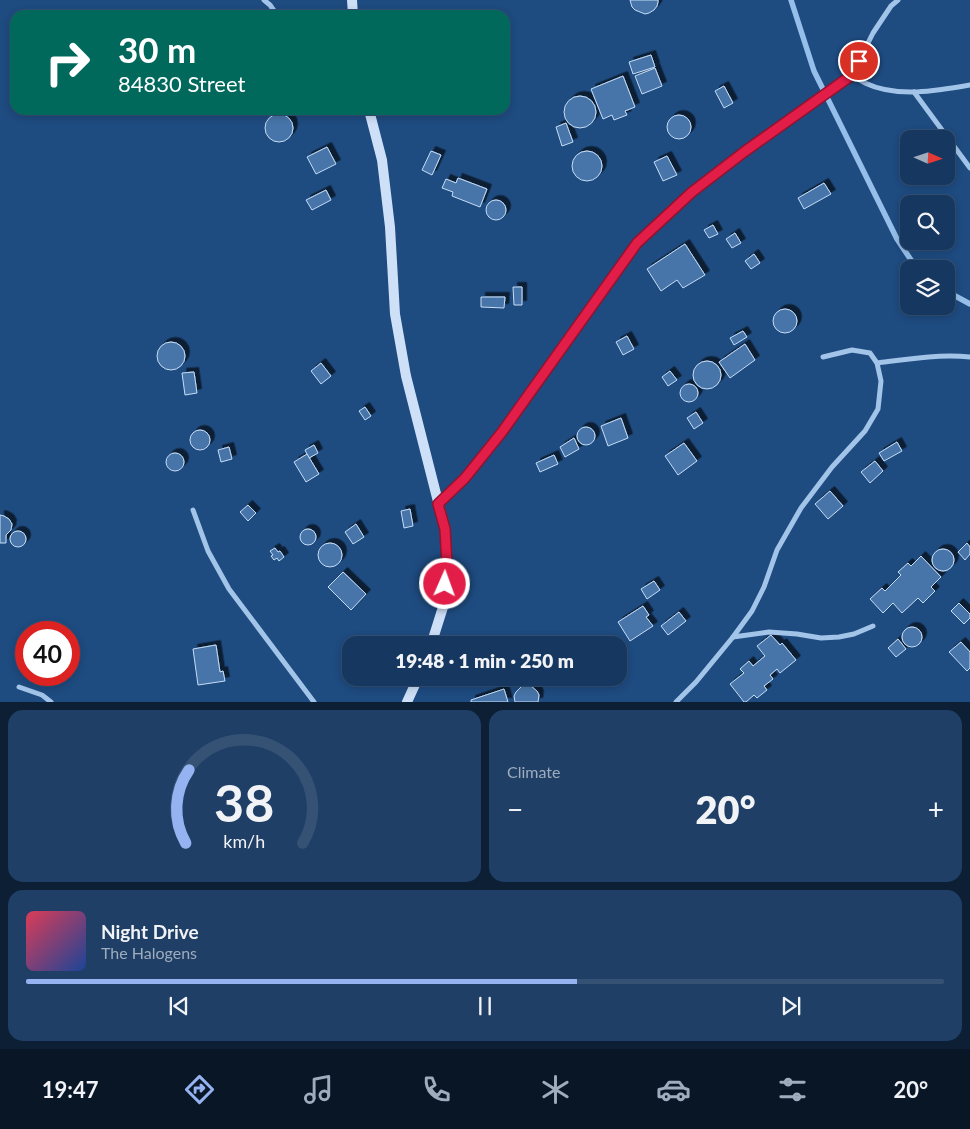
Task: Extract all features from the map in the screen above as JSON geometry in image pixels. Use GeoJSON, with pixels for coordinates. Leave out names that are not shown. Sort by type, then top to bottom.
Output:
{"type":"FeatureCollection","features":[{"type":"Feature","properties":{"kind":"street"},"geometry":{"type":"LineString","coordinates":[[264,0],[274,10]]}},
{"type":"Feature","properties":{"kind":"street"},"geometry":{"type":"LineString","coordinates":[[438,504],[465,478],[502,432],[637,243],[692,192],[744,152],[852,75],[873,33],[898,0]]}},
{"type":"Feature","properties":{"kind":"street"},"geometry":{"type":"LineString","coordinates":[[852,75],[865,83],[886,90],[937,91],[970,85]]}},
{"type":"Feature","properties":{"kind":"street"},"geometry":{"type":"LineString","coordinates":[[914,92],[970,168]]}},
{"type":"Feature","properties":{"kind":"street"},"geometry":{"type":"LineString","coordinates":[[370,115],[382,160],[390,227],[395,314],[406,376],[445,529],[447,564],[444,604],[434,636]]}},
{"type":"Feature","properties":{"kind":"street"},"geometry":{"type":"LineString","coordinates":[[676,702],[696,682],[752,611],[764,587],[777,550],[801,508],[832,467],[865,431],[878,409],[881,381],[877,363],[870,353],[852,350],[823,357]]}},
{"type":"Feature","properties":{"kind":"street"},"geometry":{"type":"LineString","coordinates":[[877,363],[921,357],[970,357]]}},
{"type":"Feature","properties":{"kind":"street"},"geometry":{"type":"LineString","coordinates":[[193,510],[208,551],[229,589],[314,702]]}},
{"type":"Feature","properties":{"kind":"street"},"geometry":{"type":"LineString","coordinates":[[733,637],[769,632],[821,638],[839,638],[873,626]]}},
{"type":"Feature","properties":{"kind":"street"},"geometry":{"type":"LineString","coordinates":[[407,702],[414,686]]}},
{"type":"Feature","properties":{"kind":"street"},"geometry":{"type":"LineString","coordinates":[[19,687],[42,695],[51,702]]}},
{"type":"Feature","properties":{"kind":"building"},"geometry":{"type":"Polygon","coordinates":[[[630,0],[658,0],[658,2],[654,10],[645,14],[635,10],[630,0]]]}},
{"type":"Feature","properties":{"kind":"building"},"geometry":{"type":"Polygon","coordinates":[[[651,55],[655,67],[633,74],[629,62],[651,55]]]}},
{"type":"Feature","properties":{"kind":"building"},"geometry":{"type":"Polygon","coordinates":[[[655,68],[662,86],[642,94],[635,76],[655,68]]]}},
{"type":"Feature","properties":{"kind":"building"},"geometry":{"type":"Polygon","coordinates":[[[623,76],[635,107],[625,111],[627,115],[614,120],[612,115],[603,119],[591,89],[623,76]]]}},
{"type":"Feature","properties":{"kind":"building"},"geometry":{"type":"Polygon","coordinates":[[[724,86],[733,103],[724,108],[715,91],[724,86]]]}},
{"type":"Feature","properties":{"kind":"building"},"geometry":{"type":"Polygon","coordinates":[[[580,96],[591,101],[596,112],[591,123],[580,128],[569,123],[564,112],[569,101],[580,96]]]}},
{"type":"Feature","properties":{"kind":"building"},"geometry":{"type":"Polygon","coordinates":[[[274,115],[284,115],[292,123],[292,133],[284,141],[274,141],[266,133],[266,123],[274,115]]]}},
{"type":"Feature","properties":{"kind":"building"},"geometry":{"type":"Polygon","coordinates":[[[679,115],[684,116],[690,122],[690,132],[684,138],[679,139],[674,138],[668,132],[667,127],[668,122],[674,116],[679,115]]]}},
{"type":"Feature","properties":{"kind":"building"},"geometry":{"type":"Polygon","coordinates":[[[566,123],[573,142],[562,146],[556,127],[566,123]]]}},
{"type":"Feature","properties":{"kind":"building"},"geometry":{"type":"Polygon","coordinates":[[[327,147],[336,164],[316,174],[307,157],[327,147]]]}},
{"type":"Feature","properties":{"kind":"building"},"geometry":{"type":"Polygon","coordinates":[[[431,151],[441,155],[432,175],[422,170],[431,151]]]}},
{"type":"Feature","properties":{"kind":"building"},"geometry":{"type":"Polygon","coordinates":[[[587,151],[598,155],[602,166],[598,177],[587,181],[576,177],[572,166],[576,155],[587,151]]]}},
{"type":"Feature","properties":{"kind":"building"},"geometry":{"type":"Polygon","coordinates":[[[667,156],[677,175],[663,181],[654,162],[667,156]]]}},
{"type":"Feature","properties":{"kind":"building"},"geometry":{"type":"Polygon","coordinates":[[[458,178],[487,189],[480,207],[452,196],[453,192],[442,188],[446,179],[456,183],[458,178]]]}},
{"type":"Feature","properties":{"kind":"building"},"geometry":{"type":"Polygon","coordinates":[[[824,183],[831,194],[804,209],[798,198],[824,183]]]}},
{"type":"Feature","properties":{"kind":"building"},"geometry":{"type":"Polygon","coordinates":[[[326,190],[331,200],[312,210],[306,200],[326,190]]]}},
{"type":"Feature","properties":{"kind":"building"},"geometry":{"type":"Polygon","coordinates":[[[496,200],[503,203],[506,210],[503,217],[496,220],[489,217],[486,210],[489,203],[496,200]]]}},
{"type":"Feature","properties":{"kind":"building"},"geometry":{"type":"Polygon","coordinates":[[[713,225],[718,234],[709,238],[704,230],[713,225]]]}},
{"type":"Feature","properties":{"kind":"building"},"geometry":{"type":"Polygon","coordinates":[[[735,233],[741,243],[732,248],[726,239],[735,233]]]}},
{"type":"Feature","properties":{"kind":"building"},"geometry":{"type":"Polygon","coordinates":[[[685,244],[705,275],[683,288],[677,280],[661,291],[647,269],[685,244]]]}},
{"type":"Feature","properties":{"kind":"building"},"geometry":{"type":"Polygon","coordinates":[[[754,254],[760,263],[751,269],[745,261],[754,254]]]}},
{"type":"Feature","properties":{"kind":"building"},"geometry":{"type":"Polygon","coordinates":[[[513,287],[522,287],[522,305],[514,305],[513,287]]]}},
{"type":"Feature","properties":{"kind":"building"},"geometry":{"type":"Polygon","coordinates":[[[481,297],[505,297],[504,308],[481,307],[481,297]]]}},
{"type":"Feature","properties":{"kind":"building"},"geometry":{"type":"Polygon","coordinates":[[[785,309],[790,310],[796,316],[796,326],[790,332],[785,333],[780,332],[774,326],[773,321],[774,316],[780,310],[785,309]]]}},
{"type":"Feature","properties":{"kind":"building"},"geometry":{"type":"Polygon","coordinates":[[[743,331],[747,337],[734,345],[730,338],[743,331]]]}},
{"type":"Feature","properties":{"kind":"building"},"geometry":{"type":"Polygon","coordinates":[[[627,336],[634,349],[623,355],[616,342],[627,336]]]}},
{"type":"Feature","properties":{"kind":"building"},"geometry":{"type":"Polygon","coordinates":[[[171,342],[181,346],[185,356],[181,366],[171,370],[161,366],[157,356],[161,346],[171,342]]]}},
{"type":"Feature","properties":{"kind":"building"},"geometry":{"type":"Polygon","coordinates":[[[745,344],[755,360],[730,378],[719,362],[745,344]]]}},
{"type":"Feature","properties":{"kind":"building"},"geometry":{"type":"Polygon","coordinates":[[[707,361],[717,365],[721,375],[717,385],[707,389],[697,385],[693,375],[697,365],[707,361]]]}},
{"type":"Feature","properties":{"kind":"building"},"geometry":{"type":"Polygon","coordinates":[[[321,363],[331,376],[321,384],[311,371],[321,363]]]}},
{"type":"Feature","properties":{"kind":"building"},"geometry":{"type":"Polygon","coordinates":[[[670,371],[677,380],[668,386],[662,377],[670,371]]]}},
{"type":"Feature","properties":{"kind":"building"},"geometry":{"type":"Polygon","coordinates":[[[194,372],[197,393],[185,395],[182,373],[194,372]]]}},
{"type":"Feature","properties":{"kind":"building"},"geometry":{"type":"Polygon","coordinates":[[[689,384],[695,387],[698,393],[695,399],[689,402],[683,399],[680,393],[683,387],[689,384]]]}},
{"type":"Feature","properties":{"kind":"building"},"geometry":{"type":"Polygon","coordinates":[[[365,407],[371,416],[365,420],[359,411],[365,407]]]}},
{"type":"Feature","properties":{"kind":"building"},"geometry":{"type":"Polygon","coordinates":[[[696,412],[703,423],[694,429],[687,418],[696,412]]]}},
{"type":"Feature","properties":{"kind":"building"},"geometry":{"type":"Polygon","coordinates":[[[621,418],[628,438],[608,446],[601,426],[621,418]]]}},
{"type":"Feature","properties":{"kind":"building"},"geometry":{"type":"Polygon","coordinates":[[[586,427],[592,430],[595,436],[592,442],[586,445],[580,442],[577,436],[580,430],[586,427]]]}},
{"type":"Feature","properties":{"kind":"building"},"geometry":{"type":"Polygon","coordinates":[[[200,430],[207,433],[210,440],[207,447],[200,450],[193,447],[190,440],[193,433],[200,430]]]}},
{"type":"Feature","properties":{"kind":"building"},"geometry":{"type":"Polygon","coordinates":[[[574,438],[579,449],[565,457],[560,447],[574,438]]]}},
{"type":"Feature","properties":{"kind":"building"},"geometry":{"type":"Polygon","coordinates":[[[897,442],[902,451],[884,461],[879,453],[897,442]]]}},
{"type":"Feature","properties":{"kind":"building"},"geometry":{"type":"Polygon","coordinates":[[[684,443],[697,461],[678,475],[665,456],[684,443]]]}},
{"type":"Feature","properties":{"kind":"building"},"geometry":{"type":"Polygon","coordinates":[[[314,445],[318,453],[309,458],[305,450],[314,445]]]}},
{"type":"Feature","properties":{"kind":"building"},"geometry":{"type":"Polygon","coordinates":[[[229,447],[232,459],[221,462],[218,450],[229,447]]]}},
{"type":"Feature","properties":{"kind":"building"},"geometry":{"type":"Polygon","coordinates":[[[175,453],[181,456],[184,462],[181,468],[175,471],[169,468],[166,462],[169,456],[175,453]]]}},
{"type":"Feature","properties":{"kind":"building"},"geometry":{"type":"Polygon","coordinates":[[[307,454],[319,474],[306,482],[294,462],[307,454]]]}},
{"type":"Feature","properties":{"kind":"building"},"geometry":{"type":"Polygon","coordinates":[[[554,455],[558,464],[540,472],[536,463],[554,455]]]}},
{"type":"Feature","properties":{"kind":"building"},"geometry":{"type":"Polygon","coordinates":[[[875,461],[883,471],[870,483],[861,472],[875,461]]]}},
{"type":"Feature","properties":{"kind":"building"},"geometry":{"type":"Polygon","coordinates":[[[830,491],[843,506],[828,519],[815,504],[830,491]]]}},
{"type":"Feature","properties":{"kind":"building"},"geometry":{"type":"Polygon","coordinates":[[[248,505],[256,513],[248,521],[240,512],[248,505]]]}},
{"type":"Feature","properties":{"kind":"building"},"geometry":{"type":"Polygon","coordinates":[[[410,509],[413,526],[404,528],[401,511],[410,509]]]}},
{"type":"Feature","properties":{"kind":"building"},"geometry":{"type":"Polygon","coordinates":[[[0,515],[9,519],[12,524],[11,530],[6,535],[6,543],[0,543],[0,515]]]}},
{"type":"Feature","properties":{"kind":"building"},"geometry":{"type":"Polygon","coordinates":[[[356,524],[364,537],[353,544],[345,532],[356,524]]]}},
{"type":"Feature","properties":{"kind":"building"},"geometry":{"type":"Polygon","coordinates":[[[308,529],[316,537],[308,545],[300,537],[308,529]]]}},
{"type":"Feature","properties":{"kind":"building"},"geometry":{"type":"Polygon","coordinates":[[[15,531],[21,531],[26,536],[24,545],[15,547],[10,542],[10,536],[15,531]]]}},
{"type":"Feature","properties":{"kind":"building"},"geometry":{"type":"Polygon","coordinates":[[[330,543],[338,547],[342,555],[338,563],[330,567],[322,563],[318,555],[322,547],[330,543]]]}},
{"type":"Feature","properties":{"kind":"building"},"geometry":{"type":"Polygon","coordinates":[[[967,543],[970,547],[970,554],[965,560],[958,552],[967,543]]]}},
{"type":"Feature","properties":{"kind":"building"},"geometry":{"type":"Polygon","coordinates":[[[275,548],[284,557],[279,561],[277,558],[274,560],[271,556],[273,555],[270,551],[275,548]]]}},
{"type":"Feature","properties":{"kind":"building"},"geometry":{"type":"Polygon","coordinates":[[[943,549],[951,552],[954,560],[951,568],[943,571],[935,568],[932,560],[935,552],[943,549]]]}},
{"type":"Feature","properties":{"kind":"building"},"geometry":{"type":"Polygon","coordinates":[[[921,556],[941,577],[931,587],[935,591],[923,603],[918,598],[902,613],[893,603],[883,613],[870,599],[882,588],[885,591],[901,575],[898,572],[908,563],[911,566],[921,556]]]}},
{"type":"Feature","properties":{"kind":"building"},"geometry":{"type":"Polygon","coordinates":[[[343,572],[366,594],[351,610],[328,587],[343,572]]]}},
{"type":"Feature","properties":{"kind":"building"},"geometry":{"type":"Polygon","coordinates":[[[654,581],[660,590],[647,599],[641,589],[654,581]]]}},
{"type":"Feature","properties":{"kind":"building"},"geometry":{"type":"Polygon","coordinates":[[[959,603],[970,614],[970,618],[964,624],[951,611],[959,603]]]}},
{"type":"Feature","properties":{"kind":"building"},"geometry":{"type":"Polygon","coordinates":[[[643,606],[649,615],[646,617],[653,626],[630,641],[618,622],[643,606]]]}},
{"type":"Feature","properties":{"kind":"building"},"geometry":{"type":"Polygon","coordinates":[[[679,612],[686,621],[668,635],[661,626],[679,612]]]}},
{"type":"Feature","properties":{"kind":"building"},"geometry":{"type":"Polygon","coordinates":[[[912,627],[919,630],[922,637],[919,644],[912,647],[905,644],[902,637],[905,630],[912,627]]]}},
{"type":"Feature","properties":{"kind":"building"},"geometry":{"type":"Polygon","coordinates":[[[771,635],[780,645],[782,643],[796,660],[780,673],[777,669],[770,675],[773,679],[764,686],[767,690],[757,698],[754,695],[744,702],[730,684],[744,673],[740,669],[749,661],[753,666],[765,656],[757,646],[771,635]]]}},
{"type":"Feature","properties":{"kind":"building"},"geometry":{"type":"Polygon","coordinates":[[[898,639],[906,649],[896,657],[888,648],[898,639]]]}},
{"type":"Feature","properties":{"kind":"building"},"geometry":{"type":"Polygon","coordinates":[[[961,642],[970,652],[970,668],[967,671],[949,652],[961,642]]]}},
{"type":"Feature","properties":{"kind":"building"},"geometry":{"type":"Polygon","coordinates":[[[216,645],[220,672],[223,671],[225,681],[198,685],[193,649],[216,645]]]}},
{"type":"Feature","properties":{"kind":"building"},"geometry":{"type":"Polygon","coordinates":[[[522,686],[531,686],[539,695],[538,702],[515,702],[514,696],[522,686]]]}},
{"type":"Feature","properties":{"kind":"building"},"geometry":{"type":"Polygon","coordinates":[[[504,689],[508,702],[471,702],[471,700],[504,689]]]}},
{"type":"Feature","properties":{"kind":"waterway"},"geometry":{"type":"LineString","coordinates":[[791,0],[814,71],[897,239],[911,260]]}},
{"type":"Feature","properties":{"kind":"waterway"},"geometry":{"type":"LineString","coordinates":[[955,296],[970,304]]}},
{"type":"Feature","properties":{"kind":"route"},"geometry":{"type":"LineString","coordinates":[[445,584],[447,564],[445,529],[438,504],[465,478],[502,432],[637,243],[692,192],[744,152],[852,75],[859,61]]}}]}
